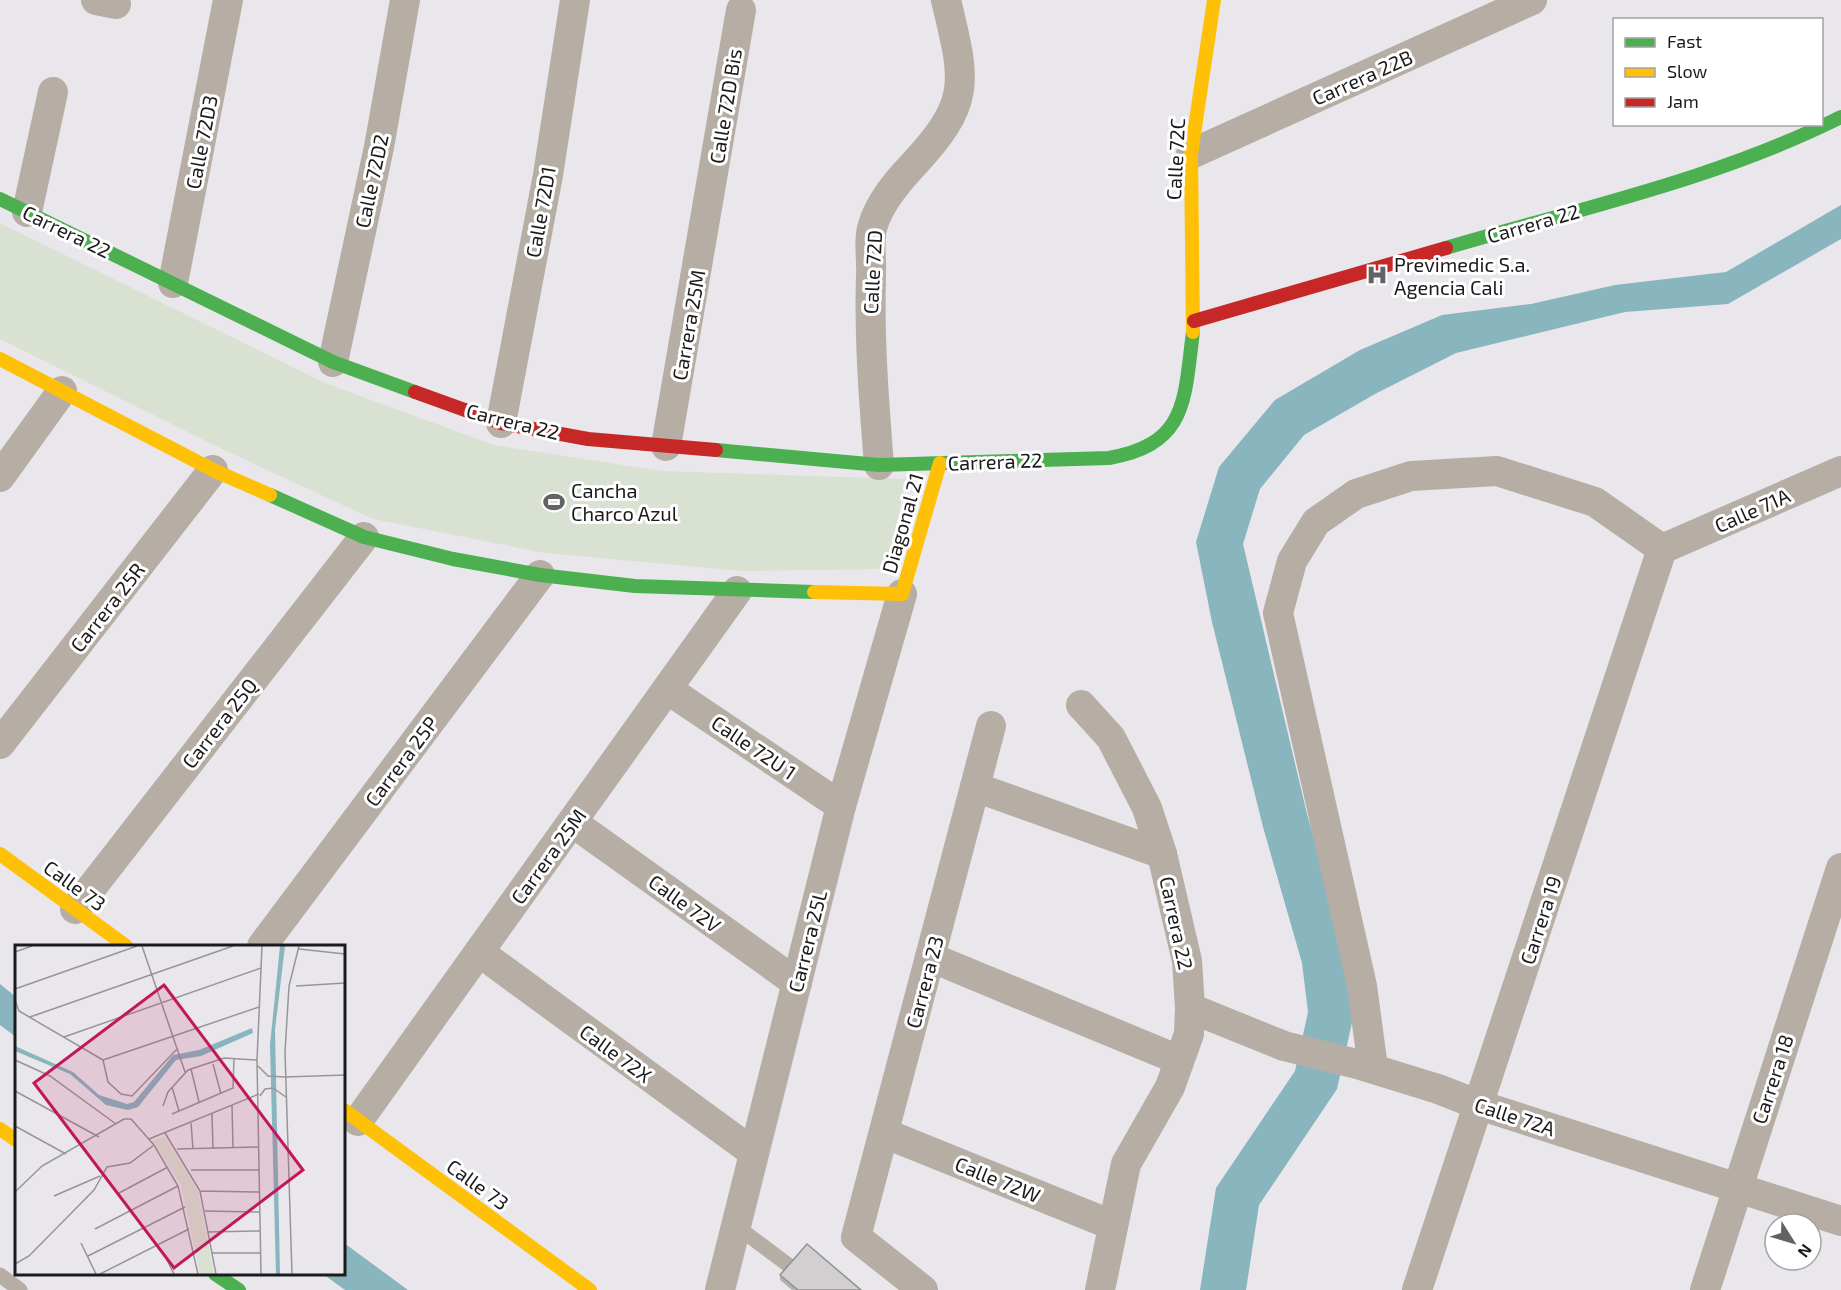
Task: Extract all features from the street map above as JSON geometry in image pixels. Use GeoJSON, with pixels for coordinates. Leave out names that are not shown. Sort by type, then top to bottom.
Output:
{"type":"FeatureCollection","features":[{"type":"Feature","properties":{"kind":"street","name":"Calle 72D3"},"geometry":{"type":"LineString","coordinates":[[173,283],[228,0]]}},
{"type":"Feature","properties":{"kind":"street","name":"Calle 72D2"},"geometry":{"type":"LineString","coordinates":[[333,362],[379,147],[405,0]]}},
{"type":"Feature","properties":{"kind":"street","name":"Calle 72D1"},"geometry":{"type":"LineString","coordinates":[[501,423],[548,175],[575,0]]}},
{"type":"Feature","properties":{"kind":"street","name":"Calle 72D"},"geometry":{"type":"LineString","coordinates":[[879,465],[870,332],[872,226],[893,186],[926,150],[948,121],[961,91],[960,58],[946,0]]}},
{"type":"Feature","properties":{"kind":"street","name":"Calle 72C"},"geometry":{"type":"LineString","coordinates":[[1194,321],[1191,154],[1214,0]]}},
{"type":"Feature","properties":{"kind":"street","name":"Carrera 22B"},"geometry":{"type":"LineString","coordinates":[[1191,154],[1532,0]]}},
{"type":"Feature","properties":{"kind":"street","name":"Calle 72D Bis"},"geometry":{"type":"LineString","coordinates":[[709,203],[741,10]]}},
{"type":"Feature","properties":{"kind":"street"},"geometry":{"type":"LineString","coordinates":[[27,212],[53,92]]}},
{"type":"Feature","properties":{"kind":"street","name":"Carrera 22"},"geometry":{"type":"LineString","coordinates":[[0,199],[333,362],[501,423],[588,439],[879,465],[1109,458],[1131,454],[1152,445],[1166,433],[1179,415],[1185,394],[1194,321],[1700,174],[1807,134],[1841,117]]}},
{"type":"Feature","properties":{"kind":"street","name":"Carrera 25M"},"geometry":{"type":"LineString","coordinates":[[666,446],[709,203]]}},
{"type":"Feature","properties":{"kind":"street"},"geometry":{"type":"LineString","coordinates":[[0,359],[213,470],[364,537],[453,559],[540,575],[635,586],[737,591],[902,594]]}},
{"type":"Feature","properties":{"kind":"street"},"geometry":{"type":"LineString","coordinates":[[0,477],[62,391]]}},
{"type":"Feature","properties":{"kind":"street","name":"Diagonal 21"},"geometry":{"type":"LineString","coordinates":[[902,594],[940,463]]}},
{"type":"Feature","properties":{"kind":"street","name":"Carrera 25R"},"geometry":{"type":"LineString","coordinates":[[0,744],[213,470]]}},
{"type":"Feature","properties":{"kind":"street"},"geometry":{"type":"LineString","coordinates":[[1365,1066],[1362,986],[1278,613],[1292,561],[1316,522],[1356,494],[1411,476],[1497,471],[1595,502],[1662,549]]}},
{"type":"Feature","properties":{"kind":"street","name":"Calle 71A"},"geometry":{"type":"LineString","coordinates":[[1662,549],[1841,471]]}},
{"type":"Feature","properties":{"kind":"street","name":"Carrera 25Q"},"geometry":{"type":"LineString","coordinates":[[75,909],[364,537]]}},
{"type":"Feature","properties":{"kind":"street","name":"Carrera 19"},"geometry":{"type":"LineString","coordinates":[[1417,1290],[1662,549]]}},
{"type":"Feature","properties":{"kind":"street","name":"Carrera 25P"},"geometry":{"type":"LineString","coordinates":[[263,945],[540,575]]}},
{"type":"Feature","properties":{"kind":"street","name":"Carrera 25M"},"geometry":{"type":"LineString","coordinates":[[351,1115],[479,952],[737,591]]}},
{"type":"Feature","properties":{"kind":"street","name":"Carrera 25L"},"geometry":{"type":"LineString","coordinates":[[720,1290],[841,806],[902,594]]}},
{"type":"Feature","properties":{"kind":"street","name":"Calle 72U 1"},"geometry":{"type":"LineString","coordinates":[[667,689],[841,806]]}},
{"type":"Feature","properties":{"kind":"street","name":"Carrera 22"},"geometry":{"type":"LineString","coordinates":[[1081,705],[1111,738],[1131,772],[1147,808],[1162,854],[1187,961],[1190,1008],[1189,1034],[1170,1087],[1126,1164],[1100,1290]]}},
{"type":"Feature","properties":{"kind":"street","name":"Carrera 23"},"geometry":{"type":"LineString","coordinates":[[923,1290],[856,1237],[991,726]]}},
{"type":"Feature","properties":{"kind":"street"},"geometry":{"type":"LineString","coordinates":[[975,787],[1162,854]]}},
{"type":"Feature","properties":{"kind":"street","name":"Calle 72V"},"geometry":{"type":"LineString","coordinates":[[572,822],[797,983]]}},
{"type":"Feature","properties":{"kind":"street","name":"Calle 73"},"geometry":{"type":"LineString","coordinates":[[0,854],[125,945]]}},
{"type":"Feature","properties":{"kind":"street","name":"Carrera 18"},"geometry":{"type":"LineString","coordinates":[[1705,1290],[1841,868]]}},
{"type":"Feature","properties":{"kind":"street","name":"Calle 72X"},"geometry":{"type":"LineString","coordinates":[[479,952],[754,1153]]}},
{"type":"Feature","properties":{"kind":"street"},"geometry":{"type":"LineString","coordinates":[[930,957],[1179,1060]]}},
{"type":"Feature","properties":{"kind":"street","name":"Calle 72A"},"geometry":{"type":"LineString","coordinates":[[1190,1008],[1284,1046],[1365,1066],[1841,1221]]}},
{"type":"Feature","properties":{"kind":"street","name":"Calle 73"},"geometry":{"type":"LineString","coordinates":[[351,1115],[590,1290]]}},
{"type":"Feature","properties":{"kind":"street"},"geometry":{"type":"LineString","coordinates":[[0,1129],[15,1139]]}},
{"type":"Feature","properties":{"kind":"street","name":"Calle 72W"},"geometry":{"type":"LineString","coordinates":[[884,1133],[1112,1225]]}},
{"type":"Feature","properties":{"kind":"street"},"geometry":{"type":"LineString","coordinates":[[216,1275],[239,1290]]}},
{"type":"Feature","properties":{"kind":"lane"},"geometry":{"type":"LineString","coordinates":[[736,1226],[791,1267]]}},
{"type":"Feature","properties":{"kind":"lane"},"geometry":{"type":"LineString","coordinates":[[0,1275],[20,1290]]}},
{"type":"Feature","properties":{"kind":"green space"},"geometry":{"type":"Polygon","coordinates":[[[0,223],[325,383],[494,445],[662,471],[906,479],[887,569],[742,571],[545,553],[373,519],[224,450],[0,339],[0,223]]]}},
{"type":"Feature","properties":{"kind":"water"},"geometry":{"type":"Polygon","coordinates":[[[1841,205],[1841,239],[1728,304],[1625,312],[1456,353],[1375,394],[1304,435],[1260,489],[1243,544],[1307,814],[1347,953],[1354,1014],[1337,1089],[1259,1205],[1246,1290],[1200,1290],[1216,1188],[1295,1071],[1308,1012],[1302,963],[1263,827],[1212,622],[1196,542],[1219,467],[1275,400],[1360,350],[1442,315],[1531,304],[1615,285],[1726,272],[1841,205]]]}},
{"type":"Feature","properties":{"kind":"water"},"geometry":{"type":"Polygon","coordinates":[[[0,984],[15,996],[15,1036],[0,1025],[0,984]]]}},
{"type":"Feature","properties":{"kind":"water"},"geometry":{"type":"Polygon","coordinates":[[[345,1244],[408,1290],[345,1290],[324,1275],[345,1275],[345,1244]]]}},
{"type":"Feature","properties":{"kind":"building"},"geometry":{"type":"Polygon","coordinates":[[[807,1244],[861,1290],[798,1290],[780,1275],[807,1244]]]}},
{"type":"Feature","properties":{"kind":"traffic: fast"},"geometry":{"type":"LineString","coordinates":[[1823,125],[1841,117]]}},
{"type":"Feature","properties":{"kind":"traffic: fast"},"geometry":{"type":"LineString","coordinates":[[1446,248],[1696,175],[1746,158],[1822,126]]}},
{"type":"Feature","properties":{"kind":"traffic: fast"},"geometry":{"type":"LineString","coordinates":[[0,199],[333,362],[415,392]]}},
{"type":"Feature","properties":{"kind":"traffic: fast"},"geometry":{"type":"LineString","coordinates":[[716,450],[879,465],[1109,458],[1135,451],[1154,442],[1168,430],[1183,398],[1193,332]]}},
{"type":"Feature","properties":{"kind":"traffic: fast"},"geometry":{"type":"LineString","coordinates":[[270,495],[364,537],[453,559],[540,575],[635,586],[814,592]]}},
{"type":"Feature","properties":{"kind":"traffic: fast"},"geometry":{"type":"LineString","coordinates":[[216,1275],[239,1290]]}},
{"type":"Feature","properties":{"kind":"traffic: slow"},"geometry":{"type":"LineString","coordinates":[[1193,332],[1191,154],[1214,0]]}},
{"type":"Feature","properties":{"kind":"traffic: slow"},"geometry":{"type":"LineString","coordinates":[[0,359],[213,470],[270,495]]}},
{"type":"Feature","properties":{"kind":"traffic: slow"},"geometry":{"type":"LineString","coordinates":[[814,592],[902,594],[940,463]]}},
{"type":"Feature","properties":{"kind":"traffic: slow"},"geometry":{"type":"LineString","coordinates":[[0,854],[125,945]]}},
{"type":"Feature","properties":{"kind":"traffic: slow"},"geometry":{"type":"LineString","coordinates":[[345,1111],[590,1290]]}},
{"type":"Feature","properties":{"kind":"traffic: slow"},"geometry":{"type":"LineString","coordinates":[[0,1129],[15,1139]]}},
{"type":"Feature","properties":{"kind":"traffic: jam"},"geometry":{"type":"LineString","coordinates":[[1194,321],[1446,248]]}},
{"type":"Feature","properties":{"kind":"traffic: jam"},"geometry":{"type":"LineString","coordinates":[[415,392],[501,423],[588,439],[716,450]]}},
{"type":"Feature","properties":{"kind":"place","name":"Previmedic S.a. Agencia Cali"},"geometry":{"type":"Point","coordinates":[1377,275]}},
{"type":"Feature","properties":{"kind":"place","name":"Cancha Charco Azul"},"geometry":{"type":"Point","coordinates":[554,502]}}]}
